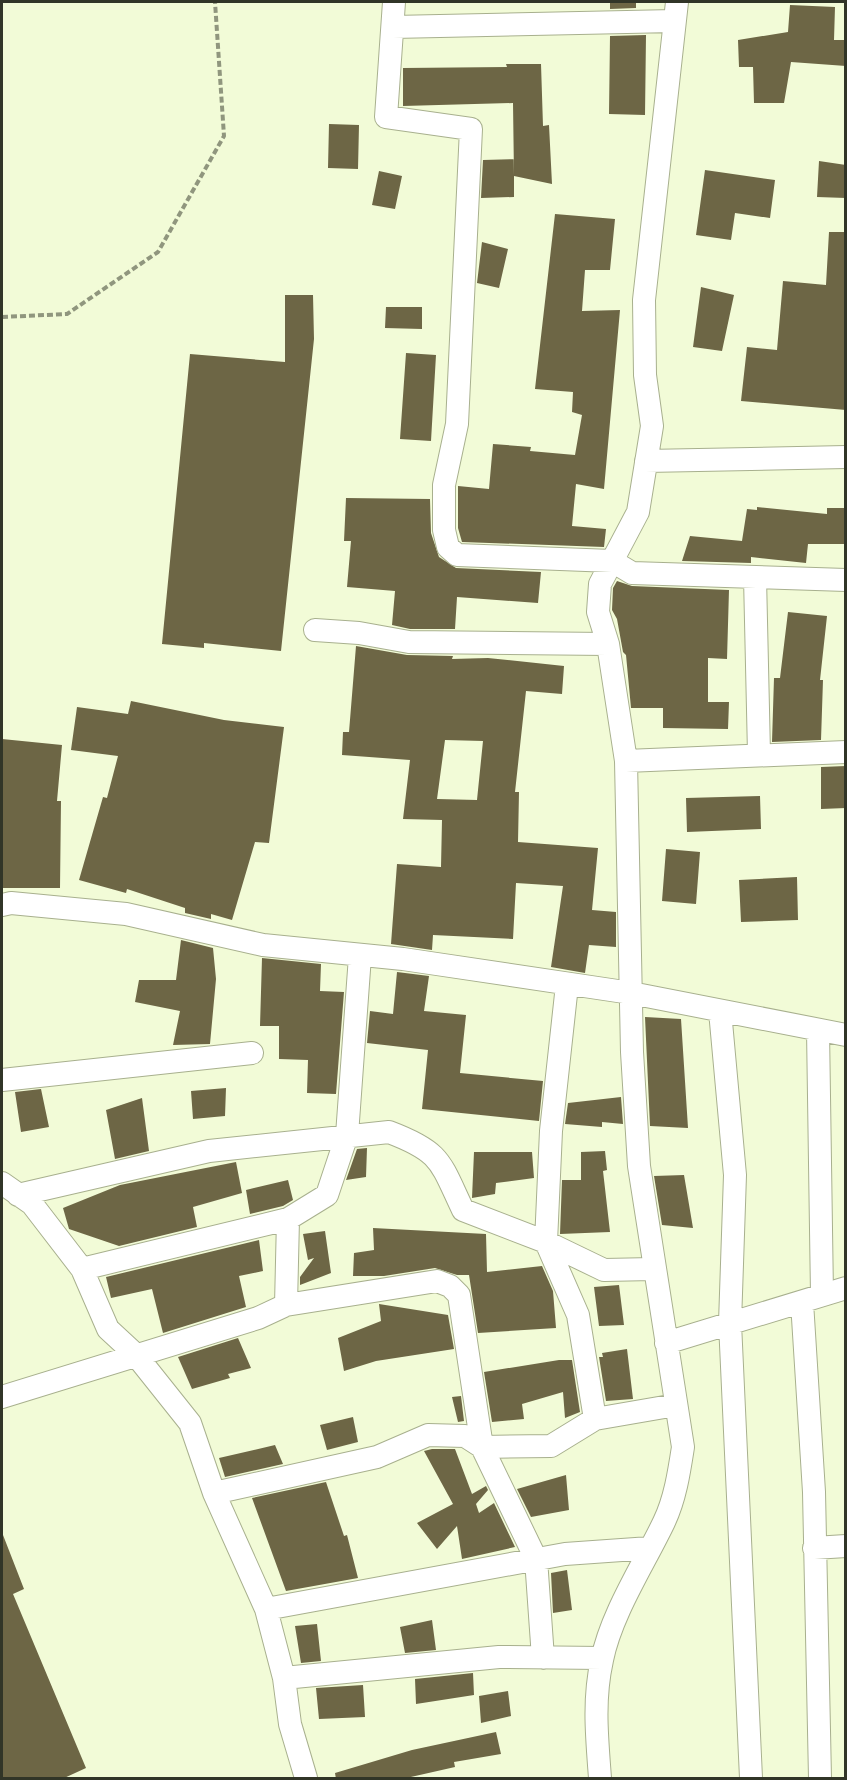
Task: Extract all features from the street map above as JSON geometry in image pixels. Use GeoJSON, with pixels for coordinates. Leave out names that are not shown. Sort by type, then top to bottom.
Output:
{"type":"FeatureCollection","features":[{"type":"Feature","properties":{"kind":"street"},"geometry":{"type":"LineString","coordinates":[[394,2],[386,117],[471,129],[458,424],[444,485],[444,530],[448,547],[457,555],[612,561],[632,573],[846,580]]}},
{"type":"Feature","properties":{"kind":"street"},"geometry":{"type":"LineString","coordinates":[[393,27],[675,11],[644,300],[645,375],[652,426],[638,512],[600,584],[598,612],[608,644],[626,760],[631,993],[639,1166],[653,1269],[683,1447],[677,1485],[665,1521],[629,1589],[602,1658],[595,1709],[600,1779]]}},
{"type":"Feature","properties":{"kind":"street"},"geometry":{"type":"LineString","coordinates":[[646,461],[846,458]]}},
{"type":"Feature","properties":{"kind":"street"},"geometry":{"type":"LineString","coordinates":[[756,577],[759,754]]}},
{"type":"Feature","properties":{"kind":"street"},"geometry":{"type":"LineString","coordinates":[[315,630],[359,633],[409,642],[608,644]]}},
{"type":"Feature","properties":{"kind":"street"},"geometry":{"type":"LineString","coordinates":[[626,760],[846,752]]}},
{"type":"Feature","properties":{"kind":"street"},"geometry":{"type":"LineString","coordinates":[[2,905],[11,903],[126,914],[263,945],[403,959],[631,993],[846,1035]]}},
{"type":"Feature","properties":{"kind":"street"},"geometry":{"type":"LineString","coordinates":[[82,1269],[288,1219],[327,1195],[347,1135],[360,956]]}},
{"type":"Feature","properties":{"kind":"street"},"geometry":{"type":"LineString","coordinates":[[567,985],[551,1131],[546,1242],[578,1315],[595,1419]]}},
{"type":"Feature","properties":{"kind":"street"},"geometry":{"type":"LineString","coordinates":[[720,1011],[735,1175],[730,1323],[751,1779]]}},
{"type":"Feature","properties":{"kind":"street"},"geometry":{"type":"LineString","coordinates":[[818,1030],[812,1299],[814,1548],[820,1779]]}},
{"type":"Feature","properties":{"kind":"street"},"geometry":{"type":"LineString","coordinates":[[2,1080],[252,1053]]}},
{"type":"Feature","properties":{"kind":"street"},"geometry":{"type":"LineString","coordinates":[[10,1189],[209,1151],[389,1132],[416,1142],[438,1158],[463,1210],[546,1242],[604,1269],[653,1269]]}},
{"type":"Feature","properties":{"kind":"street"},"geometry":{"type":"LineString","coordinates":[[10,1189],[32,1204],[82,1269],[108,1329],[135,1354],[190,1423],[214,1493],[266,1609],[284,1678],[290,1724],[306,1779]]}},
{"type":"Feature","properties":{"kind":"street"},"geometry":{"type":"LineString","coordinates":[[286,1305],[288,1219]]}},
{"type":"Feature","properties":{"kind":"street"},"geometry":{"type":"LineString","coordinates":[[2,1397],[135,1354],[258,1318],[286,1305],[437,1281],[450,1286],[459,1295],[482,1447],[536,1559],[543,1658]]}},
{"type":"Feature","properties":{"kind":"street"},"geometry":{"type":"LineString","coordinates":[[666,1343],[846,1288]]}},
{"type":"Feature","properties":{"kind":"street"},"geometry":{"type":"LineString","coordinates":[[214,1493],[377,1456],[428,1436],[465,1436],[482,1447],[551,1446],[595,1419],[676,1405]]}},
{"type":"Feature","properties":{"kind":"street"},"geometry":{"type":"LineString","coordinates":[[814,1548],[846,1546]]}},
{"type":"Feature","properties":{"kind":"street"},"geometry":{"type":"LineString","coordinates":[[266,1609],[565,1554],[650,1548]]}},
{"type":"Feature","properties":{"kind":"street"},"geometry":{"type":"LineString","coordinates":[[284,1678],[499,1658],[602,1658]]}},
{"type":"Feature","properties":{"kind":"path"},"geometry":{"type":"LineString","coordinates":[[2,317],[67,314],[158,252],[224,136],[215,2]]}},
{"type":"Feature","properties":{"kind":"building"},"geometry":{"type":"Polygon","coordinates":[[[610,2],[636,2],[636,8],[610,9],[610,2]]]}},
{"type":"Feature","properties":{"kind":"building"},"geometry":{"type":"Polygon","coordinates":[[[790,5],[835,7],[834,40],[846,40],[846,66],[791,62],[784,103],[754,103],[753,67],[739,67],[738,40],[788,32],[790,5]]]}},
{"type":"Feature","properties":{"kind":"building"},"geometry":{"type":"Polygon","coordinates":[[[646,35],[645,115],[609,114],[610,36],[646,35]]]}},
{"type":"Feature","properties":{"kind":"building"},"geometry":{"type":"Polygon","coordinates":[[[506,64],[541,64],[543,126],[549,125],[552,184],[514,176],[513,103],[403,106],[403,68],[507,67],[506,64]]]}},
{"type":"Feature","properties":{"kind":"building"},"geometry":{"type":"Polygon","coordinates":[[[329,124],[359,125],[358,169],[328,168],[329,124]]]}},
{"type":"Feature","properties":{"kind":"building"},"geometry":{"type":"Polygon","coordinates":[[[514,159],[514,197],[481,198],[483,160],[514,159]]]}},
{"type":"Feature","properties":{"kind":"building"},"geometry":{"type":"Polygon","coordinates":[[[819,161],[846,165],[846,198],[817,197],[819,161]]]}},
{"type":"Feature","properties":{"kind":"building"},"geometry":{"type":"Polygon","coordinates":[[[705,170],[775,180],[770,218],[735,213],[731,240],[696,235],[705,170]]]}},
{"type":"Feature","properties":{"kind":"building"},"geometry":{"type":"Polygon","coordinates":[[[379,171],[402,176],[395,209],[372,205],[379,171]]]}},
{"type":"Feature","properties":{"kind":"building"},"geometry":{"type":"Polygon","coordinates":[[[555,214],[615,219],[610,270],[585,270],[582,311],[620,310],[604,489],[576,484],[572,526],[606,529],[604,547],[462,542],[458,528],[458,486],[489,489],[493,444],[531,447],[530,451],[575,455],[582,415],[572,412],[573,392],[535,389],[555,214]]]}},
{"type":"Feature","properties":{"kind":"building"},"geometry":{"type":"Polygon","coordinates":[[[829,232],[846,232],[846,410],[741,401],[747,347],[777,350],[783,281],[826,285],[829,232]]]}},
{"type":"Feature","properties":{"kind":"building"},"geometry":{"type":"Polygon","coordinates":[[[482,242],[508,249],[499,288],[477,283],[482,242]]]}},
{"type":"Feature","properties":{"kind":"building"},"geometry":{"type":"Polygon","coordinates":[[[701,287],[734,295],[722,351],[693,347],[701,287]]]}},
{"type":"Feature","properties":{"kind":"building"},"geometry":{"type":"Polygon","coordinates":[[[285,295],[313,295],[314,339],[281,651],[204,643],[204,648],[162,644],[190,354],[285,362],[285,295]]]}},
{"type":"Feature","properties":{"kind":"building"},"geometry":{"type":"Polygon","coordinates":[[[386,307],[422,307],[422,329],[385,328],[386,307]]]}},
{"type":"Feature","properties":{"kind":"building"},"geometry":{"type":"Polygon","coordinates":[[[406,353],[436,355],[431,441],[400,439],[406,353]]]}},
{"type":"Feature","properties":{"kind":"building"},"geometry":{"type":"Polygon","coordinates":[[[346,498],[430,499],[431,533],[439,557],[456,568],[541,572],[538,603],[457,597],[455,629],[410,629],[392,625],[395,591],[347,587],[351,541],[344,541],[346,498]]]}},
{"type":"Feature","properties":{"kind":"building"},"geometry":{"type":"Polygon","coordinates":[[[757,507],[827,514],[827,508],[846,508],[846,544],[808,544],[806,563],[751,557],[751,563],[682,561],[690,536],[742,541],[747,509],[757,510],[757,507]]]}},
{"type":"Feature","properties":{"kind":"building"},"geometry":{"type":"Polygon","coordinates":[[[617,581],[632,586],[729,590],[727,659],[708,658],[708,702],[729,702],[728,729],[663,728],[663,708],[631,708],[626,655],[623,652],[617,619],[612,610],[613,588],[617,581]]]}},
{"type":"Feature","properties":{"kind":"building"},"geometry":{"type":"Polygon","coordinates":[[[788,612],[827,616],[820,680],[823,680],[821,740],[772,742],[774,678],[780,678],[788,612]]]}},
{"type":"Feature","properties":{"kind":"building"},"geometry":{"type":"Polygon","coordinates":[[[356,646],[407,655],[453,656],[452,659],[488,658],[564,666],[562,694],[526,691],[515,792],[519,792],[518,842],[598,848],[592,910],[616,912],[616,947],[589,945],[585,973],[551,967],[563,886],[516,883],[513,939],[433,935],[432,950],[391,944],[397,864],[441,867],[442,820],[403,819],[410,760],[342,755],[343,732],[349,732],[356,646]],[[445,740],[437,799],[477,800],[483,741],[445,740]]]}},
{"type":"Feature","properties":{"kind":"building"},"geometry":{"type":"Polygon","coordinates":[[[131,701],[224,720],[284,727],[269,843],[255,842],[232,920],[211,914],[211,919],[185,913],[185,908],[127,889],[126,893],[79,880],[103,797],[107,798],[118,756],[71,750],[77,707],[128,714],[131,701]]]}},
{"type":"Feature","properties":{"kind":"building"},"geometry":{"type":"Polygon","coordinates":[[[2,739],[62,745],[57,801],[61,801],[60,888],[2,888],[2,739]]]}},
{"type":"Feature","properties":{"kind":"building"},"geometry":{"type":"Polygon","coordinates":[[[846,766],[846,808],[821,809],[821,767],[846,766]]]}},
{"type":"Feature","properties":{"kind":"building"},"geometry":{"type":"Polygon","coordinates":[[[760,796],[761,829],[687,832],[686,798],[760,796]]]}},
{"type":"Feature","properties":{"kind":"building"},"geometry":{"type":"Polygon","coordinates":[[[666,849],[700,852],[696,904],[662,901],[666,849]]]}},
{"type":"Feature","properties":{"kind":"building"},"geometry":{"type":"Polygon","coordinates":[[[797,877],[798,920],[741,922],[739,880],[797,877]]]}},
{"type":"Feature","properties":{"kind":"building"},"geometry":{"type":"Polygon","coordinates":[[[181,940],[213,948],[216,979],[210,1044],[173,1045],[180,1011],[135,1002],[139,980],[176,980],[181,940]]]}},
{"type":"Feature","properties":{"kind":"building"},"geometry":{"type":"Polygon","coordinates":[[[262,958],[321,964],[320,991],[344,992],[336,1094],[307,1093],[308,1060],[279,1059],[279,1026],[260,1026],[262,958]]]}},
{"type":"Feature","properties":{"kind":"building"},"geometry":{"type":"Polygon","coordinates":[[[397,972],[429,976],[424,1011],[466,1015],[460,1073],[543,1081],[539,1121],[422,1109],[428,1050],[367,1043],[370,1011],[393,1014],[397,972]]]}},
{"type":"Feature","properties":{"kind":"building"},"geometry":{"type":"Polygon","coordinates":[[[645,1017],[681,1019],[688,1128],[650,1126],[645,1017]]]}},
{"type":"Feature","properties":{"kind":"building"},"geometry":{"type":"Polygon","coordinates":[[[226,1088],[225,1116],[193,1119],[191,1091],[226,1088]]]}},
{"type":"Feature","properties":{"kind":"building"},"geometry":{"type":"Polygon","coordinates":[[[41,1089],[49,1127],[21,1132],[15,1092],[41,1089]]]}},
{"type":"Feature","properties":{"kind":"building"},"geometry":{"type":"Polygon","coordinates":[[[621,1097],[623,1124],[602,1122],[602,1127],[565,1124],[568,1103],[621,1097]]]}},
{"type":"Feature","properties":{"kind":"building"},"geometry":{"type":"Polygon","coordinates":[[[142,1098],[149,1151],[115,1159],[106,1110],[142,1098]]]}},
{"type":"Feature","properties":{"kind":"building"},"geometry":{"type":"Polygon","coordinates":[[[367,1148],[366,1177],[346,1180],[357,1149],[367,1148]]]}},
{"type":"Feature","properties":{"kind":"building"},"geometry":{"type":"Polygon","coordinates":[[[605,1151],[607,1170],[603,1171],[610,1232],[560,1234],[562,1180],[581,1180],[581,1152],[605,1151]]]}},
{"type":"Feature","properties":{"kind":"building"},"geometry":{"type":"Polygon","coordinates":[[[474,1152],[532,1152],[534,1178],[496,1183],[495,1194],[472,1198],[474,1152]]]}},
{"type":"Feature","properties":{"kind":"building"},"geometry":{"type":"Polygon","coordinates":[[[236,1162],[242,1193],[193,1207],[197,1227],[119,1246],[69,1229],[63,1208],[120,1185],[236,1162]]]}},
{"type":"Feature","properties":{"kind":"building"},"geometry":{"type":"Polygon","coordinates":[[[684,1175],[693,1228],[662,1225],[654,1176],[684,1175]]]}},
{"type":"Feature","properties":{"kind":"building"},"geometry":{"type":"Polygon","coordinates":[[[288,1180],[293,1200],[283,1206],[250,1214],[246,1190],[288,1180]]]}},
{"type":"Feature","properties":{"kind":"building"},"geometry":{"type":"Polygon","coordinates":[[[373,1228],[486,1234],[487,1272],[542,1266],[553,1291],[556,1328],[478,1333],[469,1275],[457,1275],[435,1268],[384,1276],[353,1276],[354,1253],[374,1250],[373,1228]]]}},
{"type":"Feature","properties":{"kind":"building"},"geometry":{"type":"Polygon","coordinates":[[[325,1231],[331,1273],[300,1285],[300,1277],[314,1258],[308,1260],[303,1234],[325,1231]]]}},
{"type":"Feature","properties":{"kind":"building"},"geometry":{"type":"Polygon","coordinates":[[[259,1240],[263,1271],[239,1276],[246,1307],[163,1333],[152,1289],[111,1298],[106,1277],[259,1240]]]}},
{"type":"Feature","properties":{"kind":"building"},"geometry":{"type":"Polygon","coordinates":[[[619,1285],[624,1325],[599,1326],[594,1287],[619,1285]]]}},
{"type":"Feature","properties":{"kind":"building"},"geometry":{"type":"Polygon","coordinates":[[[379,1304],[448,1315],[454,1349],[376,1361],[344,1371],[338,1338],[381,1321],[379,1304]]]}},
{"type":"Feature","properties":{"kind":"building"},"geometry":{"type":"Polygon","coordinates":[[[238,1338],[251,1368],[228,1374],[230,1378],[192,1389],[178,1357],[238,1338]]]}},
{"type":"Feature","properties":{"kind":"building"},"geometry":{"type":"Polygon","coordinates":[[[627,1349],[633,1399],[606,1401],[599,1357],[603,1357],[602,1353],[627,1349]]]}},
{"type":"Feature","properties":{"kind":"building"},"geometry":{"type":"Polygon","coordinates":[[[572,1360],[580,1412],[565,1418],[563,1392],[522,1404],[524,1419],[492,1422],[484,1372],[572,1360]]]}},
{"type":"Feature","properties":{"kind":"building"},"geometry":{"type":"Polygon","coordinates":[[[461,1396],[464,1421],[458,1422],[452,1397],[461,1396]]]}},
{"type":"Feature","properties":{"kind":"building"},"geometry":{"type":"Polygon","coordinates":[[[353,1417],[358,1442],[327,1450],[320,1425],[353,1417]]]}},
{"type":"Feature","properties":{"kind":"building"},"geometry":{"type":"Polygon","coordinates":[[[275,1445],[283,1464],[225,1477],[219,1458],[275,1445]]]}},
{"type":"Feature","properties":{"kind":"building"},"geometry":{"type":"Polygon","coordinates":[[[455,1449],[472,1494],[486,1486],[488,1490],[476,1504],[479,1513],[494,1503],[515,1547],[462,1559],[457,1526],[437,1549],[417,1523],[453,1504],[424,1451],[455,1449]]]}},
{"type":"Feature","properties":{"kind":"building"},"geometry":{"type":"Polygon","coordinates":[[[566,1475],[569,1510],[531,1517],[517,1489],[566,1475]]]}},
{"type":"Feature","properties":{"kind":"building"},"geometry":{"type":"Polygon","coordinates":[[[326,1482],[344,1536],[347,1535],[358,1578],[286,1591],[252,1498],[326,1482]]]}},
{"type":"Feature","properties":{"kind":"building"},"geometry":{"type":"Polygon","coordinates":[[[3,1535],[24,1589],[13,1594],[86,1768],[62,1779],[2,1779],[3,1535]]]}},
{"type":"Feature","properties":{"kind":"building"},"geometry":{"type":"Polygon","coordinates":[[[567,1570],[572,1610],[553,1613],[551,1573],[567,1570]]]}},
{"type":"Feature","properties":{"kind":"building"},"geometry":{"type":"Polygon","coordinates":[[[432,1620],[436,1650],[405,1653],[400,1627],[432,1620]]]}},
{"type":"Feature","properties":{"kind":"building"},"geometry":{"type":"Polygon","coordinates":[[[317,1624],[321,1661],[301,1663],[295,1626],[317,1624]]]}},
{"type":"Feature","properties":{"kind":"building"},"geometry":{"type":"Polygon","coordinates":[[[473,1673],[474,1695],[416,1704],[415,1679],[473,1673]]]}},
{"type":"Feature","properties":{"kind":"building"},"geometry":{"type":"Polygon","coordinates":[[[363,1685],[365,1717],[319,1719],[316,1688],[363,1685]]]}},
{"type":"Feature","properties":{"kind":"building"},"geometry":{"type":"Polygon","coordinates":[[[508,1691],[511,1716],[481,1723],[479,1696],[508,1691]]]}},
{"type":"Feature","properties":{"kind":"building"},"geometry":{"type":"Polygon","coordinates":[[[496,1732],[501,1754],[454,1762],[455,1767],[402,1779],[336,1779],[335,1773],[412,1750],[496,1732]]]}}]}
